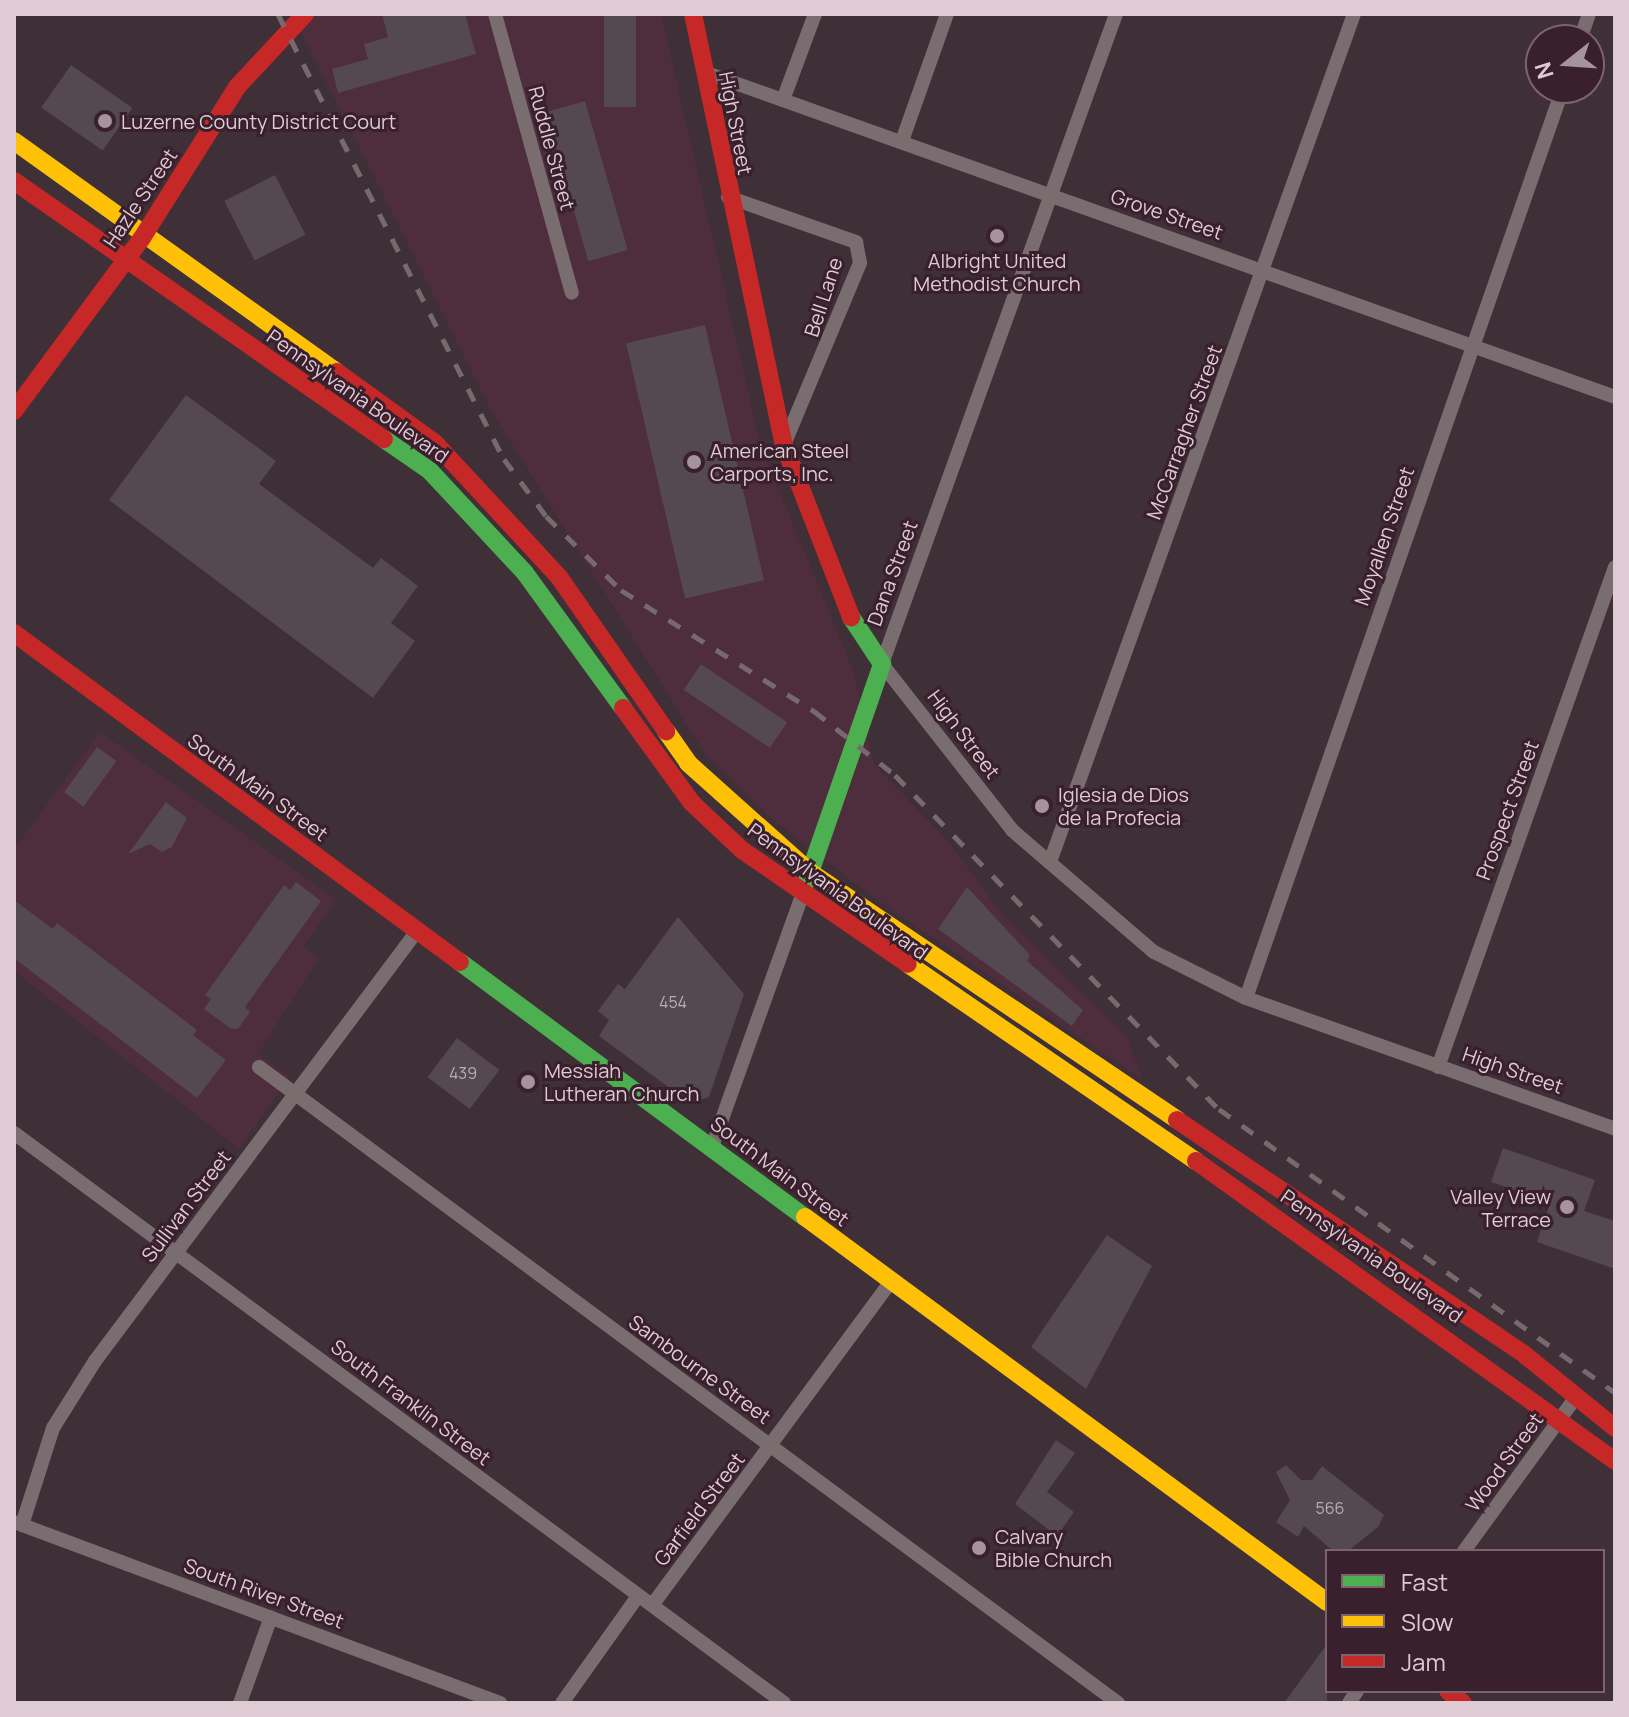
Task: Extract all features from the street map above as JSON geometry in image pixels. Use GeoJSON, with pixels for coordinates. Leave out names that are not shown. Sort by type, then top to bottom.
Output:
{"type":"FeatureCollection","features":[{"type":"Feature","properties":{"kind":"main road","name":"Hazle Street"},"geometry":{"type":"LineString","coordinates":[[14,411],[142,238],[237,87],[305,14]]}},
{"type":"Feature","properties":{"kind":"main road","name":"High Street"},"geometry":{"type":"LineString","coordinates":[[693,14],[728,197],[784,445],[859,637],[882,664]]}},
{"type":"Feature","properties":{"kind":"main road","name":"Pennsylvania Boulevard"},"geometry":{"type":"LineString","coordinates":[[14,141],[142,238],[435,443],[559,577],[688,763],[810,872],[1525,1355],[1615,1428]]}},
{"type":"Feature","properties":{"kind":"main road","name":"Pennsylvania Boulevard"},"geometry":{"type":"LineString","coordinates":[[14,181],[124,263],[391,441],[458,497],[525,573],[692,803],[802,896],[1561,1417],[1615,1461]]}},
{"type":"Feature","properties":{"kind":"main road","name":"South Main Street"},"geometry":{"type":"LineString","coordinates":[[14,633],[1325,1601]]}},
{"type":"Feature","properties":{"kind":"main road","name":"Dana Street"},"geometry":{"type":"LineString","coordinates":[[802,896],[882,664]]}},
{"type":"Feature","properties":{"kind":"street","name":"Ruddle Street"},"geometry":{"type":"LineString","coordinates":[[495,14],[572,293]]}},
{"type":"Feature","properties":{"kind":"street"},"geometry":{"type":"LineString","coordinates":[[783,100],[815,14]]}},
{"type":"Feature","properties":{"kind":"street"},"geometry":{"type":"LineString","coordinates":[[902,141],[947,14]]}},
{"type":"Feature","properties":{"kind":"street","name":"Dana Street"},"geometry":{"type":"LineString","coordinates":[[882,664],[1116,14]]}},
{"type":"Feature","properties":{"kind":"street","name":"McCarragher Street"},"geometry":{"type":"LineString","coordinates":[[1050,862],[1354,14]]}},
{"type":"Feature","properties":{"kind":"street","name":"Grove Street"},"geometry":{"type":"LineString","coordinates":[[704,72],[1615,397]]}},
{"type":"Feature","properties":{"kind":"street","name":"Moyallen Street"},"geometry":{"type":"LineString","coordinates":[[1246,998],[1557,104]]}},
{"type":"Feature","properties":{"kind":"street","name":"Bell Lane"},"geometry":{"type":"LineString","coordinates":[[728,197],[856,242],[860,263],[784,445]]}},
{"type":"Feature","properties":{"kind":"street","name":"Prospect Street"},"geometry":{"type":"LineString","coordinates":[[1438,1067],[1615,567]]}},
{"type":"Feature","properties":{"kind":"street","name":"High Street"},"geometry":{"type":"LineString","coordinates":[[882,664],[1004,821],[1154,952],[1246,998],[1615,1129]]}},
{"type":"Feature","properties":{"kind":"street","name":"Dana Street"},"geometry":{"type":"LineString","coordinates":[[712,1147],[802,896]]}},
{"type":"Feature","properties":{"kind":"street","name":"Sullivan Street"},"geometry":{"type":"LineString","coordinates":[[18,1524],[53,1428],[176,1253],[417,931]]}},
{"type":"Feature","properties":{"kind":"street","name":"Sambourne Street"},"geometry":{"type":"LineString","coordinates":[[259,1067],[294,1097],[1118,1703]]}},
{"type":"Feature","properties":{"kind":"street","name":"South Franklin Street"},"geometry":{"type":"LineString","coordinates":[[14,1133],[784,1703]]}},
{"type":"Feature","properties":{"kind":"street","name":"Garfield Street"},"geometry":{"type":"LineString","coordinates":[[653,1604],[890,1282]]}},
{"type":"Feature","properties":{"kind":"street","name":"Wood Street"},"geometry":{"type":"LineString","coordinates":[[1465,1549],[1576,1397]]}},
{"type":"Feature","properties":{"kind":"street","name":"South River Street"},"geometry":{"type":"LineString","coordinates":[[18,1524],[500,1703]]}},
{"type":"Feature","properties":{"kind":"street"},"geometry":{"type":"LineString","coordinates":[[562,1703],[638,1596]]}},
{"type":"Feature","properties":{"kind":"street"},"geometry":{"type":"LineString","coordinates":[[240,1703],[271,1617]]}},
{"type":"Feature","properties":{"kind":"shaded area"},"geometry":{"type":"Polygon","coordinates":[[[292,14],[661,14],[761,447],[854,672],[874,764],[949,842],[1005,918],[1127,1037],[1143,1080],[873,897],[772,819],[705,754],[488,405],[292,14]]]}},
{"type":"Feature","properties":{"kind":"shaded area"},"geometry":{"type":"Polygon","coordinates":[[[100,732],[337,900],[303,947],[319,958],[258,1054],[290,1077],[239,1149],[14,971],[14,849],[100,732]]]}},
{"type":"Feature","properties":{"kind":"building"},"geometry":{"type":"Polygon","coordinates":[[[382,14],[465,14],[476,54],[338,93],[332,69],[368,59],[364,44],[388,37],[382,14]]]}},
{"type":"Feature","properties":{"kind":"building"},"geometry":{"type":"Polygon","coordinates":[[[604,14],[636,14],[636,107],[604,107],[604,14]]]}},
{"type":"Feature","properties":{"kind":"building"},"geometry":{"type":"Polygon","coordinates":[[[71,65],[132,108],[103,151],[41,108],[71,65]]]}},
{"type":"Feature","properties":{"kind":"building"},"geometry":{"type":"Polygon","coordinates":[[[585,101],[628,250],[588,261],[546,112],[585,101]]]}},
{"type":"Feature","properties":{"kind":"building"},"geometry":{"type":"Polygon","coordinates":[[[275,175],[305,235],[255,261],[224,201],[275,175]]]}},
{"type":"Feature","properties":{"kind":"building","name":"American Steel Carports, Inc."},"geometry":{"type":"Polygon","coordinates":[[[705,325],[764,580],[685,599],[626,343],[705,325]]]}},
{"type":"Feature","properties":{"kind":"building"},"geometry":{"type":"Polygon","coordinates":[[[186,395],[276,461],[259,484],[373,568],[381,558],[418,586],[391,623],[415,641],[373,698],[109,500],[186,395]]]}},
{"type":"Feature","properties":{"kind":"building"},"geometry":{"type":"Polygon","coordinates":[[[701,664],[787,722],[770,748],[684,690],[701,664]]]}},
{"type":"Feature","properties":{"kind":"building"},"geometry":{"type":"Polygon","coordinates":[[[97,747],[116,761],[84,806],[64,792],[97,747]]]}},
{"type":"Feature","properties":{"kind":"building"},"geometry":{"type":"Polygon","coordinates":[[[166,802],[187,818],[172,847],[162,852],[150,844],[128,854],[166,802]]]}},
{"type":"Feature","properties":{"kind":"building"},"geometry":{"type":"Polygon","coordinates":[[[296,882],[321,901],[245,1007],[250,1012],[238,1029],[230,1028],[204,1009],[211,999],[205,995],[284,885],[290,890],[296,882]]]}},
{"type":"Feature","properties":{"kind":"building"},"geometry":{"type":"Polygon","coordinates":[[[967,887],[1030,955],[1027,961],[1083,1010],[1072,1026],[938,929],[967,887]]]}},
{"type":"Feature","properties":{"kind":"building"},"geometry":{"type":"Polygon","coordinates":[[[14,900],[53,929],[57,923],[197,1030],[193,1035],[226,1060],[197,1098],[14,958],[14,900]]]}},
{"type":"Feature","properties":{"kind":"building"},"geometry":{"type":"Polygon","coordinates":[[[678,917],[744,994],[709,1097],[690,1103],[599,1036],[609,1020],[598,1011],[618,984],[625,989],[678,917]]]}},
{"type":"Feature","properties":{"kind":"building"},"geometry":{"type":"Polygon","coordinates":[[[457,1038],[499,1070],[470,1109],[428,1077],[457,1038]]]}},
{"type":"Feature","properties":{"kind":"building","name":"Valley View Terrace"},"geometry":{"type":"Polygon","coordinates":[[[1503,1148],[1595,1180],[1584,1211],[1615,1221],[1615,1269],[1537,1242],[1550,1202],[1491,1182],[1503,1148]]]}},
{"type":"Feature","properties":{"kind":"building"},"geometry":{"type":"Polygon","coordinates":[[[1107,1235],[1152,1266],[1086,1389],[1031,1347],[1107,1235]]]}},
{"type":"Feature","properties":{"kind":"building"},"geometry":{"type":"Polygon","coordinates":[[[1056,1440],[1075,1453],[1047,1492],[1074,1512],[1057,1536],[1015,1504],[1056,1440]]]}},
{"type":"Feature","properties":{"kind":"building"},"geometry":{"type":"Polygon","coordinates":[[[1286,1465],[1301,1480],[1312,1480],[1322,1466],[1384,1515],[1378,1527],[1350,1549],[1331,1549],[1304,1526],[1298,1537],[1276,1522],[1290,1500],[1276,1472],[1286,1465]]]}},
{"type":"Feature","properties":{"kind":"building"},"geometry":{"type":"Polygon","coordinates":[[[1325,1647],[1327,1703],[1284,1703],[1325,1647]]]}},
{"type":"Feature","properties":{"kind":"railway"},"geometry":{"type":"LineString","coordinates":[[278,14],[504,459],[546,516],[621,590],[814,711],[895,775],[1219,1109],[1615,1392]]}},
{"type":"Feature","properties":{"kind":"traffic: fast"},"geometry":{"type":"LineString","coordinates":[[384,439],[430,471],[525,573],[623,708]]}},
{"type":"Feature","properties":{"kind":"traffic: fast"},"geometry":{"type":"LineString","coordinates":[[807,881],[882,664],[851,617]]}},
{"type":"Feature","properties":{"kind":"traffic: fast"},"geometry":{"type":"LineString","coordinates":[[460,962],[805,1217]]}},
{"type":"Feature","properties":{"kind":"traffic: slow"},"geometry":{"type":"LineString","coordinates":[[14,141],[337,372]]}},
{"type":"Feature","properties":{"kind":"traffic: slow"},"geometry":{"type":"LineString","coordinates":[[666,731],[688,763],[810,872],[1177,1120]]}},
{"type":"Feature","properties":{"kind":"traffic: slow"},"geometry":{"type":"LineString","coordinates":[[908,964],[1196,1161]]}},
{"type":"Feature","properties":{"kind":"traffic: slow"},"geometry":{"type":"LineString","coordinates":[[805,1217],[1325,1601]]}},
{"type":"Feature","properties":{"kind":"traffic: jam"},"geometry":{"type":"LineString","coordinates":[[14,411],[142,238],[237,87],[305,14]]}},
{"type":"Feature","properties":{"kind":"traffic: jam"},"geometry":{"type":"LineString","coordinates":[[693,14],[784,445],[851,617]]}},
{"type":"Feature","properties":{"kind":"traffic: jam"},"geometry":{"type":"LineString","coordinates":[[14,181],[384,439]]}},
{"type":"Feature","properties":{"kind":"traffic: jam"},"geometry":{"type":"LineString","coordinates":[[337,372],[435,443],[559,577],[666,731]]}},
{"type":"Feature","properties":{"kind":"traffic: jam"},"geometry":{"type":"LineString","coordinates":[[14,633],[460,962]]}},
{"type":"Feature","properties":{"kind":"traffic: jam"},"geometry":{"type":"LineString","coordinates":[[623,708],[692,803],[742,850],[908,964]]}},
{"type":"Feature","properties":{"kind":"traffic: jam"},"geometry":{"type":"LineString","coordinates":[[1177,1120],[1525,1355],[1615,1428]]}},
{"type":"Feature","properties":{"kind":"traffic: jam"},"geometry":{"type":"LineString","coordinates":[[1196,1161],[1615,1461]]}},
{"type":"Feature","properties":{"kind":"traffic: jam"},"geometry":{"type":"LineString","coordinates":[[1450,1693],[1463,1703]]}},
{"type":"Feature","properties":{"kind":"place","name":"Luzerne County District Court"},"geometry":{"type":"Point","coordinates":[105,121]}},
{"type":"Feature","properties":{"kind":"place","name":"Albright United Methodist Church"},"geometry":{"type":"Point","coordinates":[997,236]}},
{"type":"Feature","properties":{"kind":"place","name":"American Steel Carports, Inc."},"geometry":{"type":"Point","coordinates":[694,462]}},
{"type":"Feature","properties":{"kind":"place","name":"Iglesia de Dios de la Profecia"},"geometry":{"type":"Point","coordinates":[1042,806]}},
{"type":"Feature","properties":{"kind":"place","name":"Messiah Lutheran Church"},"geometry":{"type":"Point","coordinates":[528,1082]}},
{"type":"Feature","properties":{"kind":"place","name":"Valley View Terrace"},"geometry":{"type":"Point","coordinates":[1567,1207]}},
{"type":"Feature","properties":{"kind":"place","name":"Calvary Bible Church"},"geometry":{"type":"Point","coordinates":[979,1548]}}]}
